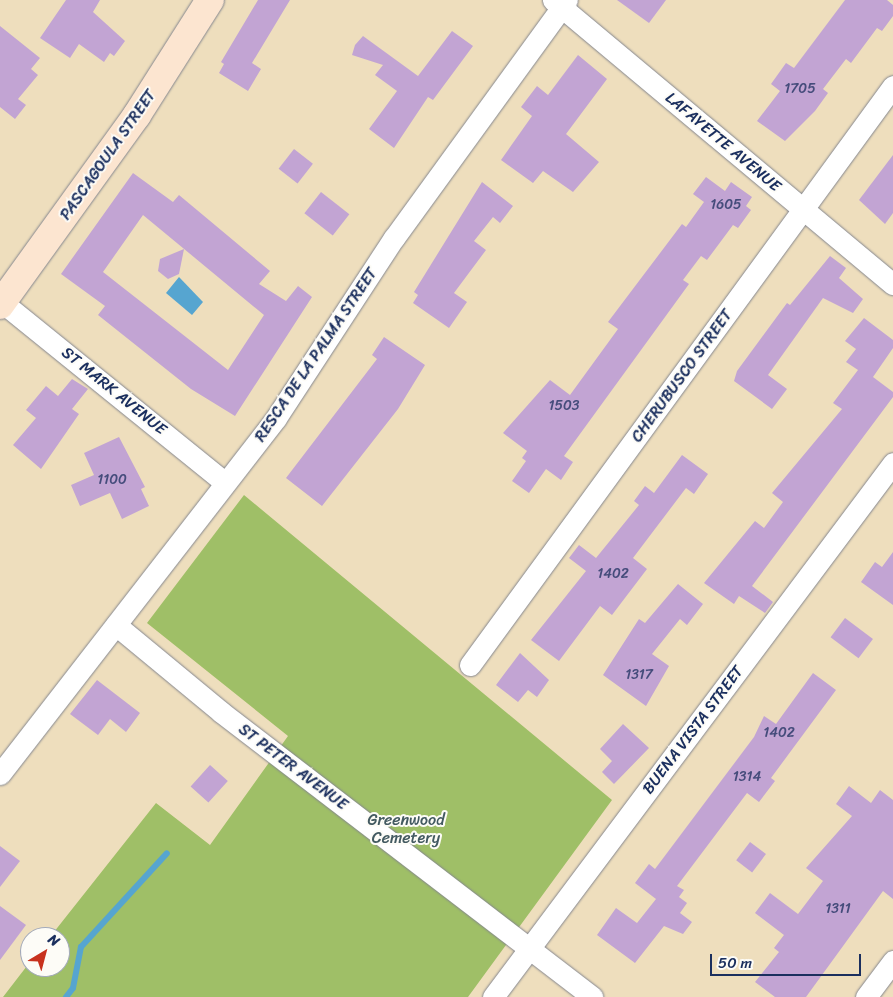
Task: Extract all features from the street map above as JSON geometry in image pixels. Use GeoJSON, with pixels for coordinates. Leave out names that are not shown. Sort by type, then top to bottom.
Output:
{"type":"FeatureCollection","features":[{"type":"Feature","properties":{"kind":"street","name":"PASCAGOULA STREET"},"geometry":{"type":"LineString","coordinates":[[1,304],[137,116],[210,0]]}},
{"type":"Feature","properties":{"kind":"street","name":"LAFAYETTE AVENUE"},"geometry":{"type":"LineString","coordinates":[[560,2],[803,210],[893,284]]}},
{"type":"Feature","properties":{"kind":"street","name":"RESCA DE LA PALMA STREET"},"geometry":{"type":"LineString","coordinates":[[0,774],[224,482],[276,418],[394,238],[560,2]]}},
{"type":"Feature","properties":{"kind":"street","name":"CHERUBUSCO STREET"},"geometry":{"type":"LineString","coordinates":[[470,665],[893,86]]}},
{"type":"Feature","properties":{"kind":"street","name":"ST MARK AVENUE"},"geometry":{"type":"LineString","coordinates":[[1,304],[224,482]]}},
{"type":"Feature","properties":{"kind":"street","name":"BUENA VISTA STREET"},"geometry":{"type":"LineString","coordinates":[[493,997],[893,463]]}},
{"type":"Feature","properties":{"kind":"street","name":"ST PETER AVENUE"},"geometry":{"type":"LineString","coordinates":[[116,625],[592,997]]}},
{"type":"Feature","properties":{"kind":"street"},"geometry":{"type":"LineString","coordinates":[[866,997],[893,961]]}},
{"type":"Feature","properties":{"kind":"green space","name":"Greenwood Cemetery"},"geometry":{"type":"Polygon","coordinates":[[[244,495],[612,800],[468,997],[3,997],[20,975],[20,977],[70,977],[70,927],[58,927],[156,803],[210,845],[288,736],[147,623],[244,495]]]}},
{"type":"Feature","properties":{"kind":"water"},"geometry":{"type":"Polygon","coordinates":[[[179,277],[203,302],[192,315],[166,293],[179,277]]]}},
{"type":"Feature","properties":{"kind":"building"},"geometry":{"type":"Polygon","coordinates":[[[66,0],[100,0],[93,12],[125,41],[114,56],[110,53],[104,62],[79,44],[70,58],[40,38],[66,0]]]}},
{"type":"Feature","properties":{"kind":"building"},"geometry":{"type":"Polygon","coordinates":[[[258,0],[290,0],[252,63],[261,69],[248,91],[219,73],[224,64],[221,62],[258,0]]]}},
{"type":"Feature","properties":{"kind":"building"},"geometry":{"type":"Polygon","coordinates":[[[617,0],[666,0],[649,23],[617,0]]]}},
{"type":"Feature","properties":{"kind":"building"},"geometry":{"type":"Polygon","coordinates":[[[845,0],[887,0],[893,5],[893,16],[882,31],[877,28],[851,63],[846,59],[823,89],[828,93],[815,111],[785,141],[757,121],[780,91],[771,84],[786,63],[794,68],[845,0]]]}},
{"type":"Feature","properties":{"kind":"building"},"geometry":{"type":"Polygon","coordinates":[[[0,26],[40,58],[31,69],[38,75],[18,99],[26,105],[15,119],[0,107],[0,26]]]}},
{"type":"Feature","properties":{"kind":"building"},"geometry":{"type":"Polygon","coordinates":[[[452,31],[473,46],[433,100],[428,97],[394,148],[369,129],[397,91],[375,75],[383,65],[352,55],[355,45],[363,36],[418,76],[452,31]]]}},
{"type":"Feature","properties":{"kind":"building"},"geometry":{"type":"Polygon","coordinates":[[[578,55],[607,79],[566,134],[599,162],[573,192],[543,171],[533,183],[501,160],[532,116],[521,107],[537,86],[548,95],[578,55]]]}},
{"type":"Feature","properties":{"kind":"building"},"geometry":{"type":"Polygon","coordinates":[[[294,149],[313,164],[298,183],[279,169],[294,149]]]}},
{"type":"Feature","properties":{"kind":"building"},"geometry":{"type":"Polygon","coordinates":[[[893,155],[893,213],[885,224],[859,200],[893,155]]]}},
{"type":"Feature","properties":{"kind":"building"},"geometry":{"type":"Polygon","coordinates":[[[133,173],[173,202],[179,195],[270,271],[259,284],[286,301],[298,286],[312,297],[235,416],[191,389],[98,315],[105,306],[61,274],[133,173]],[[143,215],[103,272],[228,370],[264,315],[143,215]]]}},
{"type":"Feature","properties":{"kind":"building"},"geometry":{"type":"Polygon","coordinates":[[[706,177],[725,191],[731,182],[752,197],[746,206],[751,210],[738,228],[733,225],[707,260],[701,256],[683,280],[689,284],[564,456],[573,462],[561,480],[546,469],[529,493],[512,481],[526,461],[522,458],[527,451],[503,433],[550,380],[570,395],[618,329],[608,322],[682,224],[686,227],[704,202],[693,194],[706,177]]]}},
{"type":"Feature","properties":{"kind":"building"},"geometry":{"type":"Polygon","coordinates":[[[482,182],[513,206],[500,223],[493,217],[474,241],[486,250],[454,293],[467,302],[449,328],[413,303],[418,295],[414,292],[482,182]]]}},
{"type":"Feature","properties":{"kind":"building"},"geometry":{"type":"Polygon","coordinates":[[[321,192],[349,214],[333,235],[304,213],[321,192]]]}},
{"type":"Feature","properties":{"kind":"building"},"geometry":{"type":"Polygon","coordinates":[[[184,249],[179,274],[168,279],[158,271],[160,259],[184,249]]]}},
{"type":"Feature","properties":{"kind":"building"},"geometry":{"type":"Polygon","coordinates":[[[830,256],[846,268],[839,278],[863,299],[853,313],[823,298],[768,375],[787,389],[772,409],[734,381],[737,371],[787,303],[790,305],[830,256]]]}},
{"type":"Feature","properties":{"kind":"building"},"geometry":{"type":"Polygon","coordinates":[[[864,318],[893,340],[893,348],[873,377],[893,392],[893,397],[752,586],[773,602],[765,613],[739,596],[734,604],[704,583],[755,521],[764,528],[783,502],[772,493],[842,409],[833,403],[858,370],[846,362],[856,349],[845,341],[864,318]]]}},
{"type":"Feature","properties":{"kind":"building"},"geometry":{"type":"Polygon","coordinates":[[[384,337],[425,365],[398,409],[322,506],[286,478],[377,359],[372,355],[384,337]]]}},
{"type":"Feature","properties":{"kind":"building"},"geometry":{"type":"Polygon","coordinates":[[[72,379],[88,389],[72,409],[79,414],[41,469],[13,445],[36,418],[26,410],[46,386],[58,396],[72,379]]]}},
{"type":"Feature","properties":{"kind":"building"},"geometry":{"type":"Polygon","coordinates":[[[119,437],[145,487],[141,489],[149,506],[122,519],[110,493],[80,506],[71,485],[94,475],[84,453],[119,437]]]}},
{"type":"Feature","properties":{"kind":"building"},"geometry":{"type":"Polygon","coordinates":[[[682,455],[708,474],[694,494],[686,488],[633,558],[647,569],[612,615],[600,606],[559,661],[531,640],[586,571],[569,558],[579,545],[596,558],[639,505],[634,501],[645,486],[654,493],[682,455]]]}},
{"type":"Feature","properties":{"kind":"building"},"geometry":{"type":"Polygon","coordinates":[[[893,552],[893,605],[861,582],[875,562],[882,567],[893,552]]]}},
{"type":"Feature","properties":{"kind":"building"},"geometry":{"type":"Polygon","coordinates":[[[678,584],[703,604],[687,625],[680,619],[652,654],[669,666],[646,706],[603,675],[639,619],[645,623],[678,584]]]}},
{"type":"Feature","properties":{"kind":"building"},"geometry":{"type":"Polygon","coordinates":[[[845,618],[873,639],[859,658],[831,637],[845,618]]]}},
{"type":"Feature","properties":{"kind":"building"},"geometry":{"type":"Polygon","coordinates":[[[520,653],[549,680],[537,697],[528,690],[518,702],[496,685],[520,653]]]}},
{"type":"Feature","properties":{"kind":"building"},"geometry":{"type":"Polygon","coordinates":[[[813,673],[836,690],[771,778],[775,781],[759,802],[747,793],[677,886],[684,890],[679,897],[687,903],[680,913],[692,922],[683,934],[664,926],[635,963],[597,935],[616,908],[637,923],[656,899],[635,883],[649,864],[655,869],[754,737],[764,716],[776,724],[813,673]]]}},
{"type":"Feature","properties":{"kind":"building"},"geometry":{"type":"Polygon","coordinates":[[[97,680],[140,713],[126,732],[110,719],[98,735],[70,714],[97,680]]]}},
{"type":"Feature","properties":{"kind":"building"},"geometry":{"type":"Polygon","coordinates":[[[623,724],[649,748],[614,784],[602,772],[612,761],[600,749],[623,724]]]}},
{"type":"Feature","properties":{"kind":"building"},"geometry":{"type":"Polygon","coordinates":[[[210,765],[228,781],[208,803],[191,787],[210,765]]]}},
{"type":"Feature","properties":{"kind":"building"},"geometry":{"type":"Polygon","coordinates":[[[849,786],[871,803],[880,790],[893,800],[893,899],[883,891],[806,997],[775,997],[755,982],[779,952],[774,948],[784,935],[755,913],[770,893],[798,914],[823,881],[806,868],[852,816],[836,804],[849,786]]]}},
{"type":"Feature","properties":{"kind":"building"},"geometry":{"type":"Polygon","coordinates":[[[750,842],[766,854],[752,872],[736,860],[750,842]]]}},
{"type":"Feature","properties":{"kind":"building"},"geometry":{"type":"Polygon","coordinates":[[[0,846],[20,861],[0,887],[0,846]]]}},
{"type":"Feature","properties":{"kind":"building"},"geometry":{"type":"Polygon","coordinates":[[[0,906],[26,925],[20,927],[20,933],[0,960],[0,906]]]}},
{"type":"Feature","properties":{"kind":"waterway"},"geometry":{"type":"LineString","coordinates":[[66,997],[73,988],[81,947],[167,853]]}}]}
